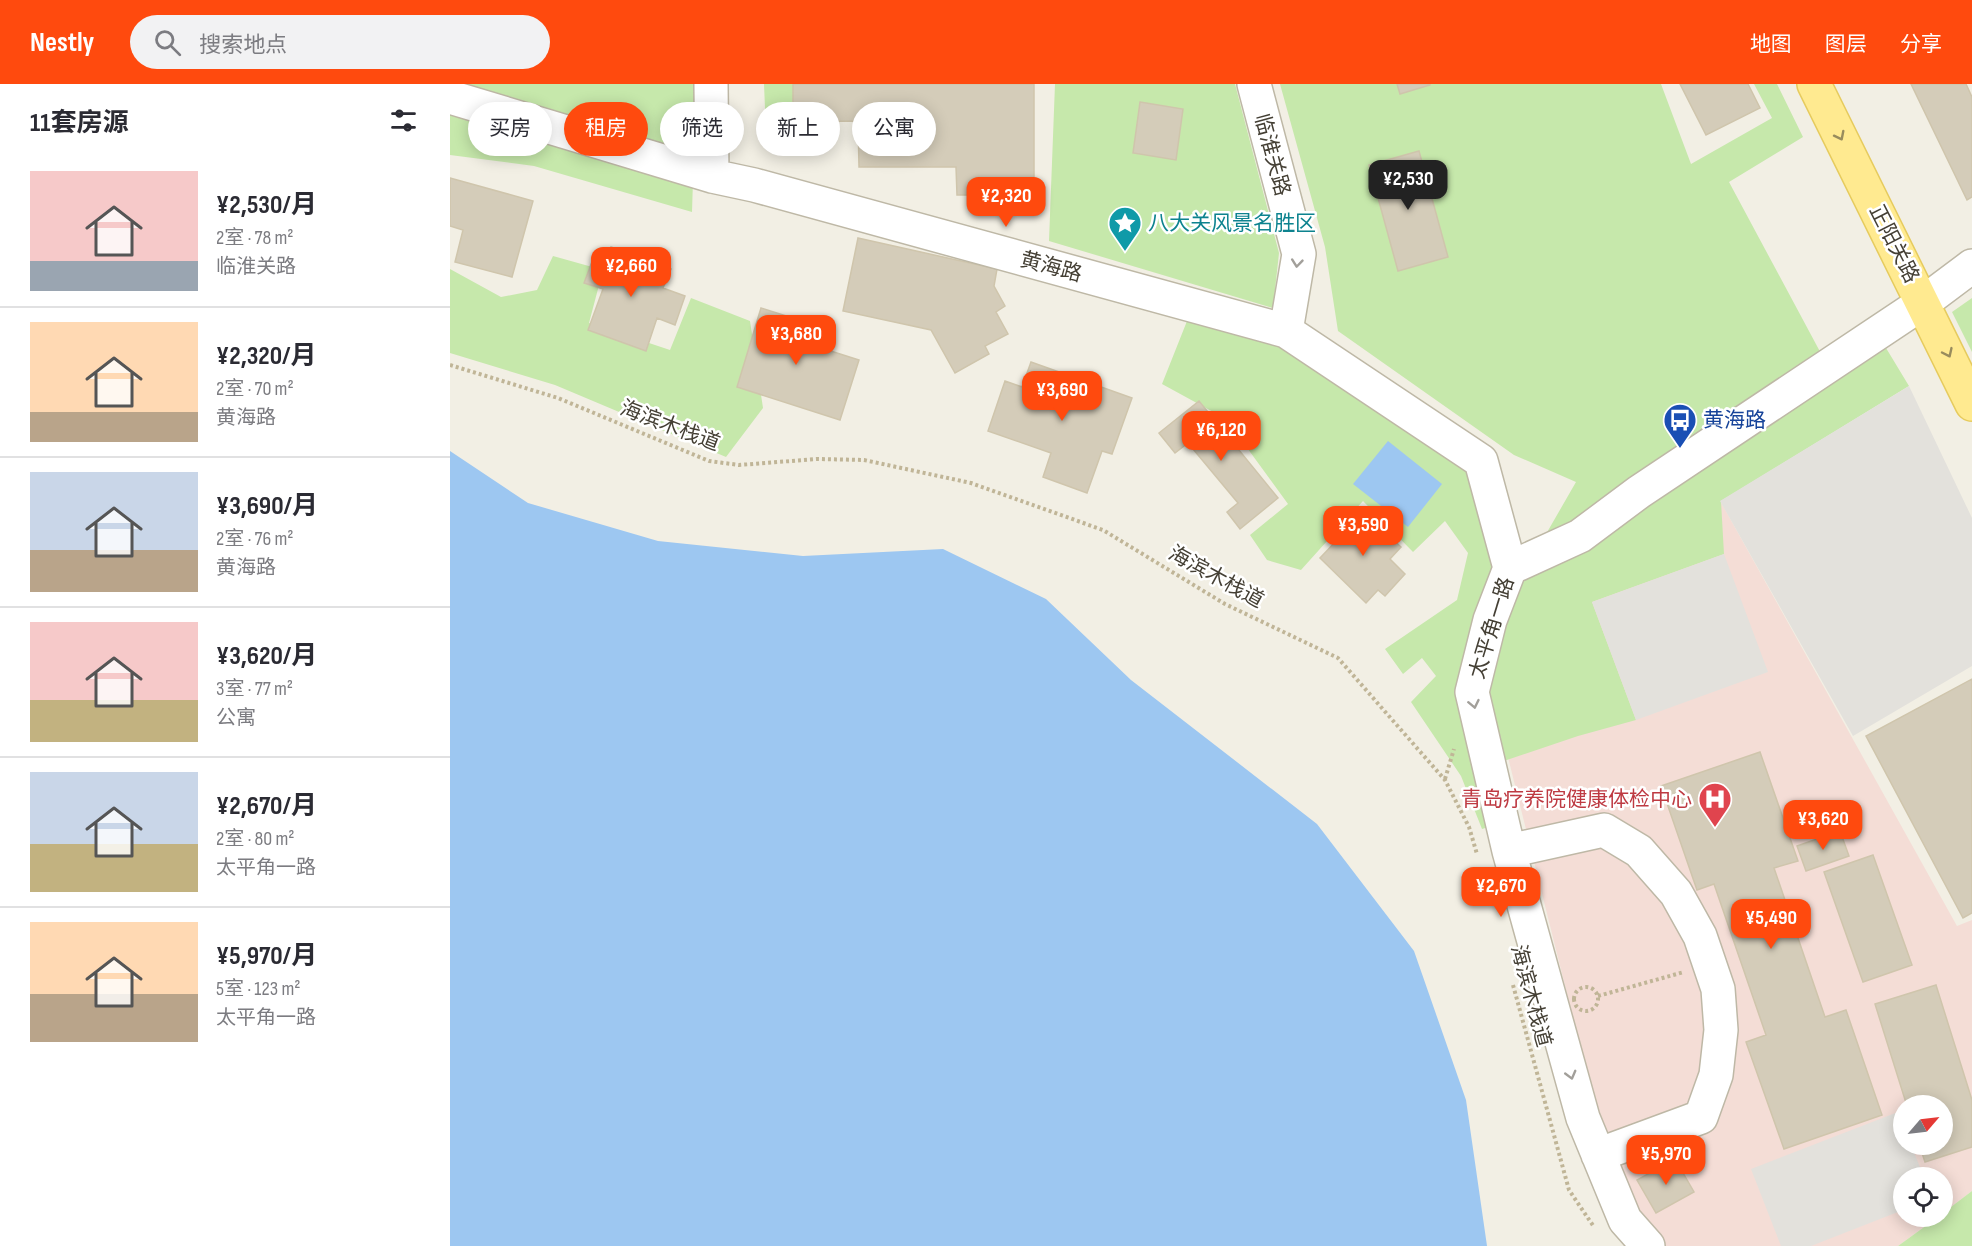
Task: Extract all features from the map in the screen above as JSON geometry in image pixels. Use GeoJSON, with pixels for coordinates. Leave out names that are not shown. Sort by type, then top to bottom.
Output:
{"type":"FeatureCollection","features":[{"type":"Feature","properties":{"kind":"main road","name":"正阳关路"},"geometry":{"type":"LineString","coordinates":[[1814,84],[1924,302],[1972,404]]}},
{"type":"Feature","properties":{"kind":"street"},"geometry":{"type":"LineString","coordinates":[[711,84],[712,176]]}},
{"type":"Feature","properties":{"kind":"street","name":"临淮关路"},"geometry":{"type":"LineString","coordinates":[[1254,84],[1299,254],[1286,332]]}},
{"type":"Feature","properties":{"kind":"street","name":"黄海路"},"geometry":{"type":"LineString","coordinates":[[450,97],[712,176],[754,185],[1286,332],[1481,461],[1510,568]]}},
{"type":"Feature","properties":{"kind":"street","name":"太平角一路"},"geometry":{"type":"LineString","coordinates":[[1648,1246],[1625,1220],[1583,1119],[1494,856],[1472,692],[1490,620],[1510,568],[1580,536],[1638,492],[1924,302],[1972,266]]}},
{"type":"Feature","properties":{"kind":"street"},"geometry":{"type":"LineString","coordinates":[[1494,856],[1604,830],[1639,851],[1676,893],[1700,936],[1718,989],[1721,1030],[1716,1075],[1701,1117],[1598,1155]]}},
{"type":"Feature","properties":{"kind":"path","name":"海滨木栈道"},"geometry":{"type":"LineString","coordinates":[[450,365],[558,398],[710,461],[739,465],[817,459],[864,460],[971,483],[1104,530],[1225,604],[1338,658],[1445,780],[1470,827],[1494,856]]}},
{"type":"Feature","properties":{"kind":"path"},"geometry":{"type":"LineString","coordinates":[[1598,996],[1710,965]]}},
{"type":"Feature","properties":{"kind":"path","name":"海滨木栈道"},"geometry":{"type":"LineString","coordinates":[[1510,975],[1569,1190],[1596,1229]]}},
{"type":"Feature","properties":{"kind":"path"},"geometry":{"type":"LineString","coordinates":[[1583,987],[1594,990],[1598,996],[1597,1004],[1591,1010],[1583,1010],[1575,1003],[1575,995],[1583,987]]}},
{"type":"Feature","properties":{"kind":"shaded area"},"geometry":{"type":"Polygon","coordinates":[[[1909,386],[1972,518],[1972,666],[1853,736],[1720,501],[1909,386]]]}},
{"type":"Feature","properties":{"kind":"shaded area","name":"青岛疗养院健康体检中心"},"geometry":{"type":"Polygon","coordinates":[[[1703,470],[1957,926],[1972,920],[1972,1191],[1953,1205],[1953,1167],[1893,1167],[1893,1227],[1924,1227],[1898,1246],[1665,1246],[1639,1216],[1596,1110],[1493,697],[1703,470]]]}},
{"type":"Feature","properties":{"kind":"shaded area"},"geometry":{"type":"Polygon","coordinates":[[[1724,554],[1768,672],[1636,720],[1592,602],[1724,554]]]}},
{"type":"Feature","properties":{"kind":"shaded area"},"geometry":{"type":"Polygon","coordinates":[[[1893,1114],[1893,1155],[1915,1155],[1920,1167],[1893,1167],[1893,1214],[1811,1246],[1781,1246],[1751,1169],[1893,1114]]]}},
{"type":"Feature","properties":{"kind":"green space"},"geometry":{"type":"Polygon","coordinates":[[[450,84],[696,84],[695,102],[660,102],[660,156],[694,156],[692,212],[534,166],[450,155],[450,84]]]}},
{"type":"Feature","properties":{"kind":"green space"},"geometry":{"type":"Polygon","coordinates":[[[764,84],[793,84],[793,102],[765,102],[764,84]]]}},
{"type":"Feature","properties":{"kind":"green space"},"geometry":{"type":"Polygon","coordinates":[[[1055,84],[1235,84],[1279,253],[1273,308],[1049,241],[1055,84]]]}},
{"type":"Feature","properties":{"kind":"green space"},"geometry":{"type":"Polygon","coordinates":[[[1280,84],[1661,84],[1691,164],[1772,118],[1754,84],[1777,84],[1803,137],[1729,182],[1832,374],[1886,348],[1909,386],[1721,501],[1724,554],[1592,602],[1636,720],[1578,736],[1495,764],[1481,689],[1496,621],[1576,482],[1514,455],[1338,331],[1325,247],[1280,84]]]}},
{"type":"Feature","properties":{"kind":"green space"},"geometry":{"type":"Polygon","coordinates":[[[553,256],[603,270],[589,323],[670,350],[691,298],[750,321],[763,408],[726,457],[555,385],[450,353],[450,269],[501,297],[537,290],[553,256]]]}},
{"type":"Feature","properties":{"kind":"green space"},"geometry":{"type":"Polygon","coordinates":[[[1972,298],[1972,352],[1952,312],[1972,298]]]}},
{"type":"Feature","properties":{"kind":"green space"},"geometry":{"type":"Polygon","coordinates":[[[1191,311],[1284,336],[1475,464],[1504,567],[1466,686],[1495,825],[1482,829],[1461,776],[1411,702],[1436,676],[1422,658],[1403,674],[1385,649],[1457,600],[1468,553],[1445,521],[1413,552],[1363,501],[1301,570],[1267,560],[1250,535],[1288,504],[1226,419],[1162,384],[1191,311]]]}},
{"type":"Feature","properties":{"kind":"green space"},"geometry":{"type":"Polygon","coordinates":[[[1972,1191],[1972,1246],[1898,1246],[1924,1227],[1953,1227],[1953,1205],[1972,1191]]]}},
{"type":"Feature","properties":{"kind":"water"},"geometry":{"type":"Polygon","coordinates":[[[1388,441],[1442,484],[1408,527],[1353,484],[1388,441]]]}},
{"type":"Feature","properties":{"kind":"water"},"geometry":{"type":"Polygon","coordinates":[[[450,451],[528,503],[658,541],[803,556],[943,549],[1046,599],[1131,680],[1317,824],[1414,951],[1466,1100],[1487,1246],[450,1246],[450,451]]]}},
{"type":"Feature","properties":{"kind":"building"},"geometry":{"type":"Polygon","coordinates":[[[793,84],[1034,84],[1034,195],[957,195],[956,167],[859,167],[859,156],[936,156],[936,102],[852,102],[852,121],[840,121],[840,102],[793,102],[793,84]]]}},
{"type":"Feature","properties":{"kind":"building"},"geometry":{"type":"Polygon","coordinates":[[[1397,84],[1430,84],[1430,85],[1400,94],[1397,84]]]}},
{"type":"Feature","properties":{"kind":"building"},"geometry":{"type":"Polygon","coordinates":[[[1680,84],[1748,84],[1760,108],[1706,135],[1680,84]]]}},
{"type":"Feature","properties":{"kind":"building"},"geometry":{"type":"Polygon","coordinates":[[[1911,84],[1966,84],[1972,97],[1972,197],[1967,200],[1911,84]]]}},
{"type":"Feature","properties":{"kind":"building"},"geometry":{"type":"Polygon","coordinates":[[[1140,102],[1183,109],[1176,160],[1133,153],[1140,102]]]}},
{"type":"Feature","properties":{"kind":"building"},"geometry":{"type":"Polygon","coordinates":[[[1419,151],[1448,257],[1398,271],[1369,165],[1419,151]]]}},
{"type":"Feature","properties":{"kind":"building"},"geometry":{"type":"Polygon","coordinates":[[[450,178],[533,201],[512,277],[455,262],[463,230],[450,226],[450,178]]]}},
{"type":"Feature","properties":{"kind":"building"},"geometry":{"type":"Polygon","coordinates":[[[858,238],[997,269],[994,286],[1005,306],[996,312],[1008,334],[985,346],[989,354],[955,373],[931,330],[843,311],[858,238]]]}},
{"type":"Feature","properties":{"kind":"building"},"geometry":{"type":"Polygon","coordinates":[[[611,247],[671,269],[663,288],[685,296],[675,325],[657,318],[646,351],[588,330],[603,289],[584,283],[593,259],[605,264],[611,247]]]}},
{"type":"Feature","properties":{"kind":"building"},"geometry":{"type":"Polygon","coordinates":[[[761,308],[821,327],[815,346],[859,360],[840,420],[737,387],[761,308]]]}},
{"type":"Feature","properties":{"kind":"building"},"geometry":{"type":"Polygon","coordinates":[[[1031,362],[1132,398],[1112,454],[1102,451],[1087,493],[1043,477],[1051,453],[988,431],[1005,381],[1022,387],[1031,362]]]}},
{"type":"Feature","properties":{"kind":"building"},"geometry":{"type":"Polygon","coordinates":[[[1199,401],[1278,498],[1240,529],[1227,512],[1238,503],[1188,443],[1175,453],[1159,433],[1199,401]]]}},
{"type":"Feature","properties":{"kind":"building"},"geometry":{"type":"Polygon","coordinates":[[[1340,511],[1360,530],[1371,519],[1401,547],[1390,559],[1405,574],[1385,596],[1378,590],[1366,603],[1320,558],[1339,538],[1326,526],[1340,511]]]}},
{"type":"Feature","properties":{"kind":"building"},"geometry":{"type":"Polygon","coordinates":[[[1972,679],[1972,913],[1963,918],[1866,736],[1972,679]]]}},
{"type":"Feature","properties":{"kind":"building","name":"青岛疗养院健康体检中心"},"geometry":{"type":"Polygon","coordinates":[[[1760,752],[1798,861],[1774,868],[1825,1017],[1846,1010],[1882,1115],[1784,1149],[1746,1042],[1766,1035],[1714,884],[1697,890],[1661,786],[1760,752]]]}},
{"type":"Feature","properties":{"kind":"building"},"geometry":{"type":"Polygon","coordinates":[[[1840,831],[1849,856],[1806,871],[1797,846],[1840,831]]]}},
{"type":"Feature","properties":{"kind":"building"},"geometry":{"type":"Polygon","coordinates":[[[1873,855],[1912,965],[1863,982],[1824,872],[1873,855]]]}},
{"type":"Feature","properties":{"kind":"building"},"geometry":{"type":"Polygon","coordinates":[[[1936,985],[1972,1100],[1972,1147],[1953,1153],[1953,1095],[1904,1095],[1875,1004],[1936,985]]]}},
{"type":"Feature","properties":{"kind":"building"},"geometry":{"type":"Polygon","coordinates":[[[1923,1155],[1947,1155],[1925,1162],[1923,1155]]]}},
{"type":"Feature","properties":{"kind":"building"},"geometry":{"type":"Polygon","coordinates":[[[1675,1159],[1694,1192],[1656,1213],[1637,1180],[1675,1159]]]}},
{"type":"Feature","properties":{"kind":"place","name":"八大关风景名胜区"},"geometry":{"type":"Point","coordinates":[1125,252]}},
{"type":"Feature","properties":{"kind":"place","name":"黄海路"},"geometry":{"type":"Point","coordinates":[1680,449]}},
{"type":"Feature","properties":{"kind":"place","name":"青岛疗养院健康体检中心"},"geometry":{"type":"Point","coordinates":[1715,828]}}]}
